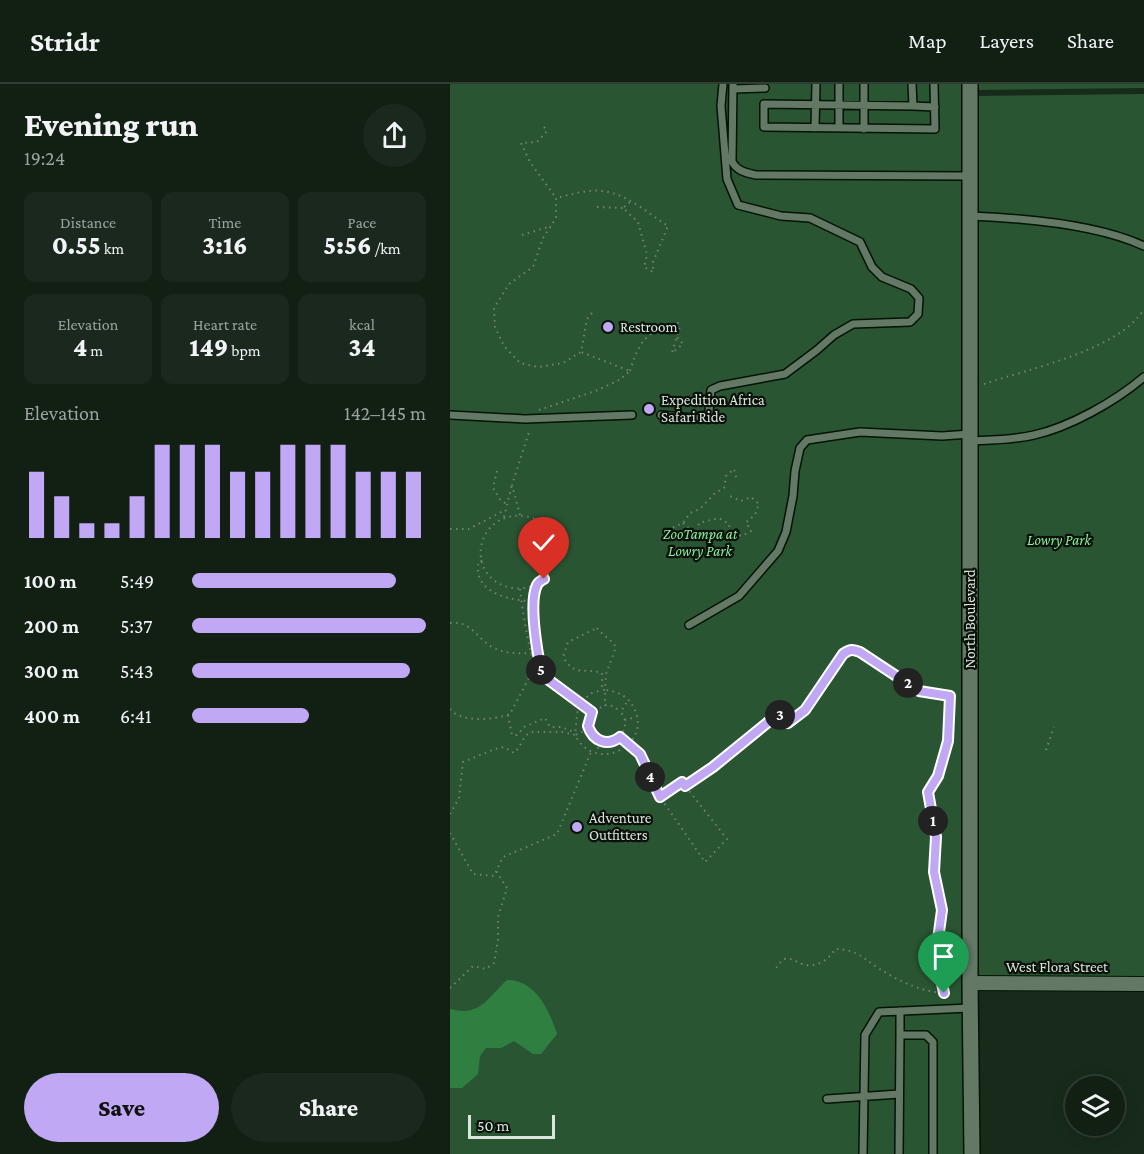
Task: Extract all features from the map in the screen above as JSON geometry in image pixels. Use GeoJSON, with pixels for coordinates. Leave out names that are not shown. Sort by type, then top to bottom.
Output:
{"type":"FeatureCollection","features":[{"type":"Feature","properties":{"kind":"street","name":"North Boulevard"},"geometry":{"type":"LineString","coordinates":[[970,84],[972,1154]]}},
{"type":"Feature","properties":{"kind":"street","name":"West Flora Street"},"geometry":{"type":"LineString","coordinates":[[970,983],[1144,984]]}},
{"type":"Feature","properties":{"kind":"lane"},"geometry":{"type":"LineString","coordinates":[[661,416],[702,419],[709,412],[711,390],[720,386],[785,374],[834,335],[854,324],[910,322],[918,314],[919,298],[911,289],[882,278],[872,267],[860,242],[810,218],[781,216],[738,205],[727,179],[722,106],[723,84]]}},
{"type":"Feature","properties":{"kind":"lane"},"geometry":{"type":"LineString","coordinates":[[815,128],[816,84]]}},
{"type":"Feature","properties":{"kind":"lane"},"geometry":{"type":"LineString","coordinates":[[839,84],[839,128]]}},
{"type":"Feature","properties":{"kind":"lane"},"geometry":{"type":"LineString","coordinates":[[864,84],[864,129]]}},
{"type":"Feature","properties":{"kind":"lane"},"geometry":{"type":"LineString","coordinates":[[912,84],[913,106]]}},
{"type":"Feature","properties":{"kind":"lane"},"geometry":{"type":"LineString","coordinates":[[934,84],[935,129],[764,127],[765,86],[733,87],[732,161],[739,170],[768,175],[970,176]]}},
{"type":"Feature","properties":{"kind":"lane"},"geometry":{"type":"LineString","coordinates":[[764,104],[935,107]]}},
{"type":"Feature","properties":{"kind":"lane"},"geometry":{"type":"LineString","coordinates":[[970,216],[1024,219],[1069,226],[1114,234],[1144,246]]}},
{"type":"Feature","properties":{"kind":"lane"},"geometry":{"type":"LineString","coordinates":[[689,625],[739,596],[778,551],[793,496],[800,448],[807,440],[860,432],[970,438],[1035,435],[1064,425],[1107,402],[1144,377]]}},
{"type":"Feature","properties":{"kind":"lane"},"geometry":{"type":"LineString","coordinates":[[450,415],[525,419],[632,415]]}},
{"type":"Feature","properties":{"kind":"lane"},"geometry":{"type":"LineString","coordinates":[[863,1154],[865,1035],[879,1012],[970,1008]]}},
{"type":"Feature","properties":{"kind":"lane"},"geometry":{"type":"LineString","coordinates":[[899,1154],[900,1011]]}},
{"type":"Feature","properties":{"kind":"lane"},"geometry":{"type":"LineString","coordinates":[[900,1035],[926,1035],[933,1042],[933,1154]]}},
{"type":"Feature","properties":{"kind":"lane"},"geometry":{"type":"LineString","coordinates":[[827,1099],[899,1094]]}},
{"type":"Feature","properties":{"kind":"path"},"geometry":{"type":"LineString","coordinates":[[544,127],[547,131],[537,142],[521,143],[530,162],[556,198],[556,218],[543,238],[533,267],[509,284],[494,308],[495,327],[504,346],[520,363],[538,367],[563,363],[581,352],[587,319],[592,313]]}},
{"type":"Feature","properties":{"kind":"path"},"geometry":{"type":"LineString","coordinates":[[556,198],[602,191],[620,196],[668,226],[653,262],[653,272],[644,267],[647,255],[638,222],[623,208],[597,207]]}},
{"type":"Feature","properties":{"kind":"path"},"geometry":{"type":"LineString","coordinates":[[623,208],[630,202]]}},
{"type":"Feature","properties":{"kind":"path"},"geometry":{"type":"LineString","coordinates":[[522,235],[551,225]]}},
{"type":"Feature","properties":{"kind":"path"},"geometry":{"type":"LineString","coordinates":[[985,383],[1088,350],[1122,333],[1136,321],[1144,309]]}},
{"type":"Feature","properties":{"kind":"path"},"geometry":{"type":"LineString","coordinates":[[537,414],[540,408],[598,390],[620,380],[630,371],[637,349],[646,336],[678,323],[680,326],[676,336],[672,353],[682,344],[676,336]]}},
{"type":"Feature","properties":{"kind":"path"},"geometry":{"type":"LineString","coordinates":[[581,352],[630,371]]}},
{"type":"Feature","properties":{"kind":"path"},"geometry":{"type":"LineString","coordinates":[[504,518],[532,423]]}},
{"type":"Feature","properties":{"kind":"path"},"geometry":{"type":"LineString","coordinates":[[670,533],[674,526],[683,523],[690,513],[700,510],[715,493],[724,488],[726,476],[734,470],[737,481]]}},
{"type":"Feature","properties":{"kind":"path"},"geometry":{"type":"LineString","coordinates":[[497,471],[493,488],[501,501],[507,504]]}},
{"type":"Feature","properties":{"kind":"path"},"geometry":{"type":"LineString","coordinates":[[512,485],[520,515]]}},
{"type":"Feature","properties":{"kind":"path"},"geometry":{"type":"LineString","coordinates":[[683,523],[696,536],[699,524],[719,518],[729,524],[730,534],[742,536],[751,531],[746,522],[755,515],[759,504],[751,497],[741,501],[730,496]]}},
{"type":"Feature","properties":{"kind":"path"},"geometry":{"type":"LineString","coordinates":[[450,528],[469,528],[505,510]]}},
{"type":"Feature","properties":{"kind":"path"},"geometry":{"type":"LineString","coordinates":[[520,515],[537,520],[544,525],[553,539],[555,548],[550,572],[537,584],[520,590],[496,582],[485,569],[481,552],[491,526],[504,518],[520,515]]}},
{"type":"Feature","properties":{"kind":"path"},"geometry":{"type":"LineString","coordinates":[[482,561],[479,561],[477,568],[480,579],[486,587],[493,592],[521,601],[534,601]]}},
{"type":"Feature","properties":{"kind":"path"},"geometry":{"type":"LineString","coordinates":[[537,584],[534,601],[540,675]]}},
{"type":"Feature","properties":{"kind":"path"},"geometry":{"type":"LineString","coordinates":[[520,590],[532,653],[540,675],[548,685],[592,712]]}},
{"type":"Feature","properties":{"kind":"path"},"geometry":{"type":"LineString","coordinates":[[450,623],[465,623],[492,647],[510,653],[537,653]]}},
{"type":"Feature","properties":{"kind":"path"},"geometry":{"type":"LineString","coordinates":[[604,690],[606,674],[616,647],[610,638],[597,628],[568,642],[563,657],[569,666],[576,670],[602,673],[605,705]]}},
{"type":"Feature","properties":{"kind":"path"},"geometry":{"type":"LineString","coordinates":[[685,786],[713,767],[778,714],[788,723],[805,710],[843,654],[848,651],[860,652],[919,691],[950,696],[948,741],[938,776],[928,792],[936,837],[934,872],[942,910],[936,954],[944,993],[930,993],[904,982],[848,949],[835,949],[831,957],[825,961],[809,965],[791,958],[783,959],[776,968]]}},
{"type":"Feature","properties":{"kind":"path"},"geometry":{"type":"LineString","coordinates":[[450,709],[468,718],[508,715],[531,674],[540,675]]}},
{"type":"Feature","properties":{"kind":"path"},"geometry":{"type":"LineString","coordinates":[[508,715],[512,735],[517,735],[524,727],[545,718],[550,727],[561,727],[574,734],[591,752],[603,754],[617,752],[628,745],[636,730],[637,717],[628,700],[616,692],[604,690],[592,693],[579,703],[574,734]]}},
{"type":"Feature","properties":{"kind":"path"},"geometry":{"type":"LineString","coordinates":[[621,712],[628,700]]}},
{"type":"Feature","properties":{"kind":"path"},"geometry":{"type":"LineString","coordinates":[[605,705],[613,706],[621,712],[625,720],[625,728],[620,737],[612,741],[601,741],[592,735],[588,720],[595,709],[605,705]]}},
{"type":"Feature","properties":{"kind":"path"},"geometry":{"type":"LineString","coordinates":[[625,720],[637,717]]}},
{"type":"Feature","properties":{"kind":"path"},"geometry":{"type":"LineString","coordinates":[[1047,750],[1054,727]]}},
{"type":"Feature","properties":{"kind":"path"},"geometry":{"type":"LineString","coordinates":[[450,814],[459,798],[463,762],[504,747],[514,753],[520,748],[527,733],[574,734],[589,729]]}},
{"type":"Feature","properties":{"kind":"path"},"geometry":{"type":"LineString","coordinates":[[620,737],[640,754],[660,797],[705,862],[727,839],[682,782],[660,797]]}},
{"type":"Feature","properties":{"kind":"path"},"geometry":{"type":"LineString","coordinates":[[596,753],[601,741]]}},
{"type":"Feature","properties":{"kind":"path"},"geometry":{"type":"LineString","coordinates":[[450,833],[473,874],[494,876],[503,857],[557,834],[591,752]]}},
{"type":"Feature","properties":{"kind":"path"},"geometry":{"type":"LineString","coordinates":[[450,988],[473,966],[486,969],[494,963],[498,940],[498,917],[507,888],[496,871]]}},
{"type":"Feature","properties":{"kind":"green space","name":"ZooTampa at Lowry Park"},"geometry":{"type":"Polygon","coordinates":[[[450,84],[964,84],[966,1154],[450,1154],[450,84]]]}},
{"type":"Feature","properties":{"kind":"green space"},"geometry":{"type":"Polygon","coordinates":[[[976,84],[1144,84],[1144,88],[976,90],[976,84]]]}},
{"type":"Feature","properties":{"kind":"green space","name":"Lowry Park"},"geometry":{"type":"Polygon","coordinates":[[[1144,94],[1144,985],[974,986],[976,96],[1144,94]]]}},
{"type":"Feature","properties":{"kind":"shaded area"},"geometry":{"type":"Polygon","coordinates":[[[507,980],[526,985],[540,998],[557,1034],[541,1054],[533,1054],[514,1041],[501,1048],[486,1048],[480,1056],[478,1074],[462,1088],[450,1088],[450,1009],[461,1011],[476,1008],[507,980]]]}},
{"type":"Feature","properties":{"kind":"place","name":"Restroom"},"geometry":{"type":"Point","coordinates":[608,327]}},
{"type":"Feature","properties":{"kind":"place","name":"Expedition Africa Safari Ride"},"geometry":{"type":"Point","coordinates":[649,409]}},
{"type":"Feature","properties":{"kind":"place","name":"Adventure Outfitters"},"geometry":{"type":"Point","coordinates":[577,827]}},
{"type":"Feature","properties":{"kind":"route"},"geometry":{"type":"LineString","coordinates":[[544,579],[537,584],[534,601],[537,653],[542,675],[592,712],[588,726],[597,740],[606,742],[620,737],[640,754],[660,797],[682,782],[685,786],[713,767],[778,714],[788,723],[805,710],[843,654],[848,651],[860,652],[919,691],[950,696],[948,741],[944,759],[938,776],[928,792],[936,837],[934,872],[942,910],[936,954],[944,993]]}}]}
